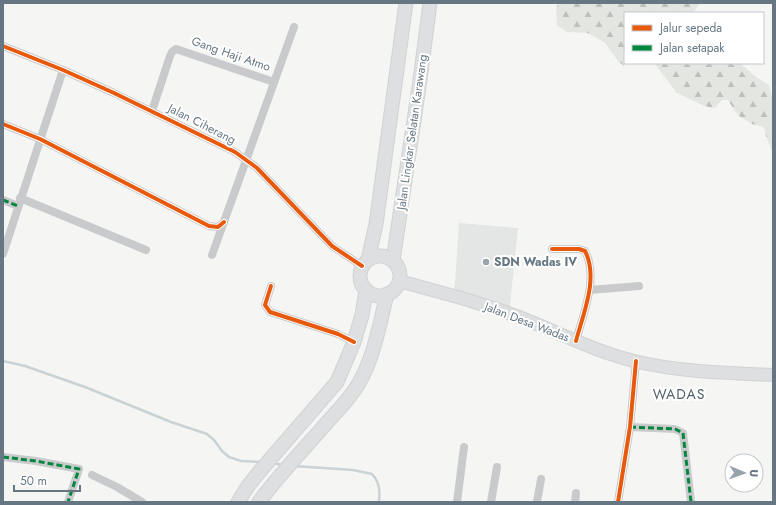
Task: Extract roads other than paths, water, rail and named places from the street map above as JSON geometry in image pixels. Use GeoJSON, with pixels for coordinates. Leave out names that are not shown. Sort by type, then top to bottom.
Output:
{"type":"FeatureCollection","features":[{"type":"Feature","properties":{"kind":"main road","name":"Jalan Lingkar Selatan Karawang"},"geometry":{"type":"LineString","coordinates":[[365,263],[376,224],[406,3]]}},
{"type":"Feature","properties":{"kind":"main road","name":"Jalan Lingkar Selatan Karawang"},"geometry":{"type":"LineString","coordinates":[[393,261],[430,3]]}},
{"type":"Feature","properties":{"kind":"main road"},"geometry":{"type":"LineString","coordinates":[[380,256],[387,257],[393,261],[398,270],[399,280],[392,291],[380,296],[366,290],[361,283],[360,274],[365,263],[374,257],[380,256]]}},
{"type":"Feature","properties":{"kind":"main road","name":"Jalan Desa Wadas"},"geometry":{"type":"LineString","coordinates":[[399,280],[489,306],[598,350],[636,361],[674,368],[773,375]]}},
{"type":"Feature","properties":{"kind":"main road"},"geometry":{"type":"LineString","coordinates":[[238,502],[248,486],[337,382],[354,342],[362,315],[366,290]]}},
{"type":"Feature","properties":{"kind":"main road"},"geometry":{"type":"LineString","coordinates":[[259,502],[284,470],[347,401],[359,383],[374,343],[387,294]]}},
{"type":"Feature","properties":{"kind":"street"},"geometry":{"type":"LineString","coordinates":[[212,255],[294,27]]}},
{"type":"Feature","properties":{"kind":"street","name":"Jalan Ciherang"},"geometry":{"type":"LineString","coordinates":[[3,46],[63,70],[152,111],[235,152],[257,168],[280,190],[332,246],[365,263]]}},
{"type":"Feature","properties":{"kind":"street","name":"Gang Haji Atmo"},"geometry":{"type":"LineString","coordinates":[[152,111],[170,56],[176,49],[274,82]]}},
{"type":"Feature","properties":{"kind":"street"},"geometry":{"type":"LineString","coordinates":[[3,254],[63,70]]}},
{"type":"Feature","properties":{"kind":"street"},"geometry":{"type":"LineString","coordinates":[[3,124],[40,139],[209,226],[218,227],[224,222]]}},
{"type":"Feature","properties":{"kind":"street"},"geometry":{"type":"LineString","coordinates":[[3,200],[19,202],[146,250]]}},
{"type":"Feature","properties":{"kind":"street"},"geometry":{"type":"LineString","coordinates":[[552,249],[579,249],[585,251],[588,256],[590,290],[576,341]]}},
{"type":"Feature","properties":{"kind":"street"},"geometry":{"type":"LineString","coordinates":[[271,286],[265,305],[270,312],[338,334],[354,342]]}},
{"type":"Feature","properties":{"kind":"street"},"geometry":{"type":"LineString","coordinates":[[590,290],[639,286]]}},
{"type":"Feature","properties":{"kind":"street"},"geometry":{"type":"LineString","coordinates":[[618,502],[630,427],[636,361]]}},
{"type":"Feature","properties":{"kind":"street"},"geometry":{"type":"LineString","coordinates":[[630,427],[675,429],[684,433],[691,502]]}},
{"type":"Feature","properties":{"kind":"street"},"geometry":{"type":"LineString","coordinates":[[457,502],[464,447]]}},
{"type":"Feature","properties":{"kind":"street"},"geometry":{"type":"LineString","coordinates":[[3,458],[36,460],[79,470],[68,502]]}},
{"type":"Feature","properties":{"kind":"street"},"geometry":{"type":"LineString","coordinates":[[491,502],[497,467]]}},
{"type":"Feature","properties":{"kind":"street"},"geometry":{"type":"LineString","coordinates":[[92,476],[117,486],[142,502]]}},
{"type":"Feature","properties":{"kind":"street"},"geometry":{"type":"LineString","coordinates":[[537,502],[541,479]]}},
{"type":"Feature","properties":{"kind":"street"},"geometry":{"type":"LineString","coordinates":[[575,502],[576,493]]}},
{"type":"Feature","properties":{"kind":"waterway"},"geometry":{"type":"LineString","coordinates":[[3,361],[25,366],[85,387],[171,422],[207,434],[229,457],[241,461],[261,462]]}},
{"type":"Feature","properties":{"kind":"waterway"},"geometry":{"type":"LineString","coordinates":[[272,463],[283,465]]}},
{"type":"Feature","properties":{"kind":"waterway"},"geometry":{"type":"LineString","coordinates":[[294,466],[353,470],[372,474],[379,487],[379,502]]}},
{"type":"Feature","properties":{"kind":"place","name":"SDN Wadas IV"},"geometry":{"type":"Point","coordinates":[486,262]}},
{"type":"Feature","properties":{"kind":"district","name":"WADAS"},"geometry":{"type":"Point","coordinates":[679,394]}}]}
